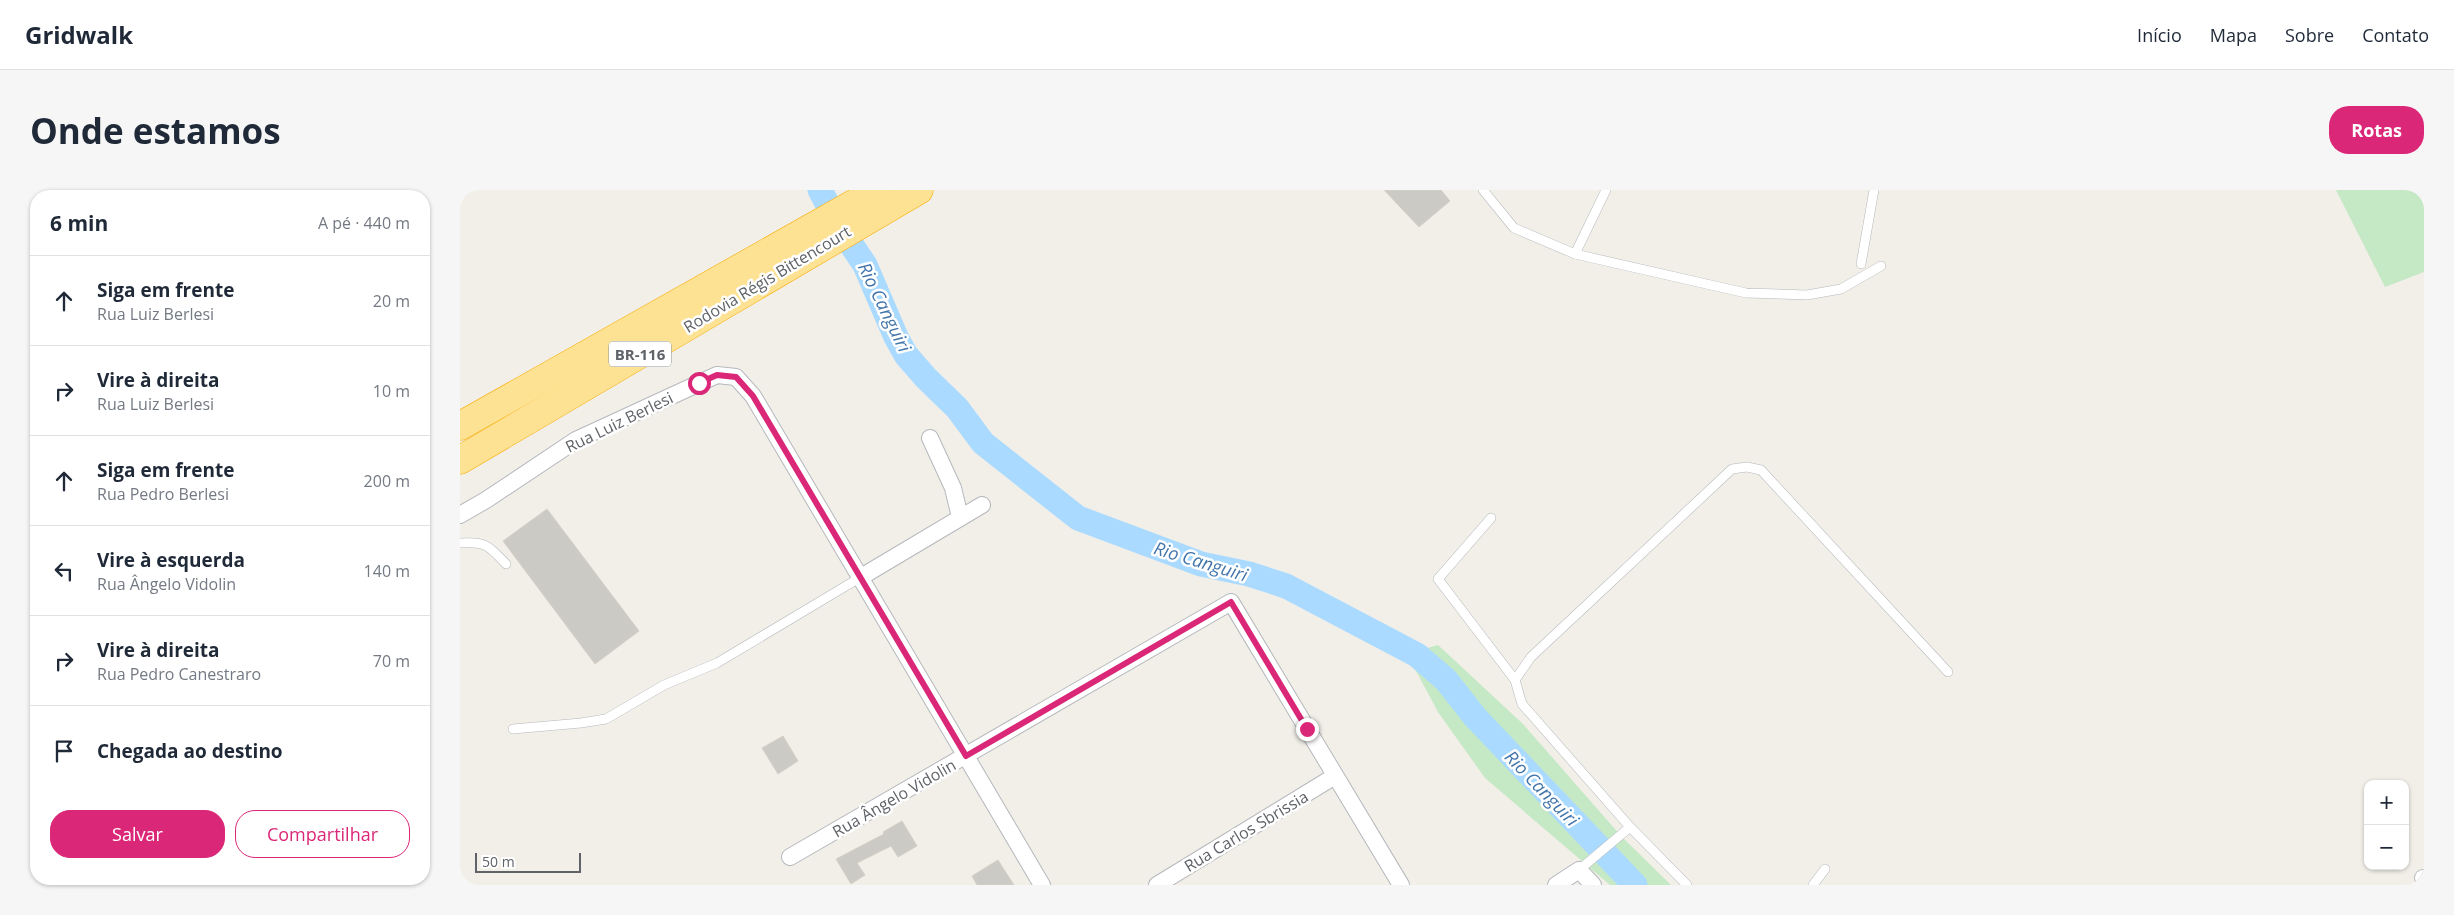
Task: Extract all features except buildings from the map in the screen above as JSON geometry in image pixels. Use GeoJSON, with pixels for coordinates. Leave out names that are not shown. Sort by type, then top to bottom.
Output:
{"type":"FeatureCollection","features":[{"type":"Feature","properties":{"kind":"highway","name":"Rodovia Régis Bittencourt"},"geometry":{"type":"LineString","coordinates":[[460,460],[869,202],[919,190]]}},
{"type":"Feature","properties":{"kind":"highway","name":"Rodovia Régis Bittencourt"},"geometry":{"type":"LineString","coordinates":[[460,426],[814,238]]}},
{"type":"Feature","properties":{"kind":"street","name":"Rua Luiz Berlesi"},"geometry":{"type":"LineString","coordinates":[[460,515],[486,500],[576,440],[717,375],[736,377],[753,396],[1042,885]]}},
{"type":"Feature","properties":{"kind":"street"},"geometry":{"type":"LineString","coordinates":[[930,438],[953,488],[960,517]]}},
{"type":"Feature","properties":{"kind":"street"},"geometry":{"type":"LineString","coordinates":[[861,577],[982,504]]}},
{"type":"Feature","properties":{"kind":"street","name":"Rua Ângelo Vidolin"},"geometry":{"type":"LineString","coordinates":[[790,857],[1231,602],[1335,776]]}},
{"type":"Feature","properties":{"kind":"street"},"geometry":{"type":"LineString","coordinates":[[1335,776],[1401,885]]}},
{"type":"Feature","properties":{"kind":"street","name":"Rua Carlos Sbrissia"},"geometry":{"type":"LineString","coordinates":[[1157,885],[1335,776]]}},
{"type":"Feature","properties":{"kind":"street"},"geometry":{"type":"LineString","coordinates":[[1556,885],[1582,867],[1593,885]]}},
{"type":"Feature","properties":{"kind":"lane"},"geometry":{"type":"LineString","coordinates":[[1483,190],[1514,228],[1575,254],[1746,293],[1807,295],[1841,288],[1881,266]]}},
{"type":"Feature","properties":{"kind":"lane"},"geometry":{"type":"LineString","coordinates":[[1575,254],[1606,190]]}},
{"type":"Feature","properties":{"kind":"lane"},"geometry":{"type":"LineString","coordinates":[[1861,264],[1874,190]]}},
{"type":"Feature","properties":{"kind":"lane"},"geometry":{"type":"LineString","coordinates":[[1515,680],[1531,657],[1732,469],[1747,467],[1761,470],[1948,672]]}},
{"type":"Feature","properties":{"kind":"lane"},"geometry":{"type":"LineString","coordinates":[[1492,518],[1438,579],[1515,680],[1522,704],[1630,827],[1687,885]]}},
{"type":"Feature","properties":{"kind":"lane"},"geometry":{"type":"LineString","coordinates":[[460,543],[476,541],[488,545],[506,564]]}},
{"type":"Feature","properties":{"kind":"lane"},"geometry":{"type":"LineString","coordinates":[[513,729],[606,719],[664,685],[717,663],[861,577]]}},
{"type":"Feature","properties":{"kind":"lane"},"geometry":{"type":"LineString","coordinates":[[1582,867],[1630,827]]}},
{"type":"Feature","properties":{"kind":"lane"},"geometry":{"type":"LineString","coordinates":[[1813,885],[1825,869]]}},
{"type":"Feature","properties":{"kind":"green space"},"geometry":{"type":"Polygon","coordinates":[[[2336,190],[2424,190],[2424,272],[2385,287],[2336,190]]]}},
{"type":"Feature","properties":{"kind":"green space"},"geometry":{"type":"Polygon","coordinates":[[[1438,645],[1523,724],[1621,836],[1671,885],[1610,885],[1485,778],[1438,712],[1408,656],[1416,651],[1438,645]]]}},
{"type":"Feature","properties":{"kind":"waterway","name":"Rio Canguiri"},"geometry":{"type":"LineString","coordinates":[[820,190],[840,228],[865,265],[896,337],[906,355],[926,378],[957,408],[983,443],[1078,518],[1201,564],[1249,574],[1286,586],[1417,655],[1446,680],[1475,717],[1635,885]]}},
{"type":"Feature","properties":{"kind":"route"},"geometry":{"type":"LineString","coordinates":[[699,383],[717,375],[736,377],[753,396],[966,756],[1231,602],[1307,729]]}}]}
